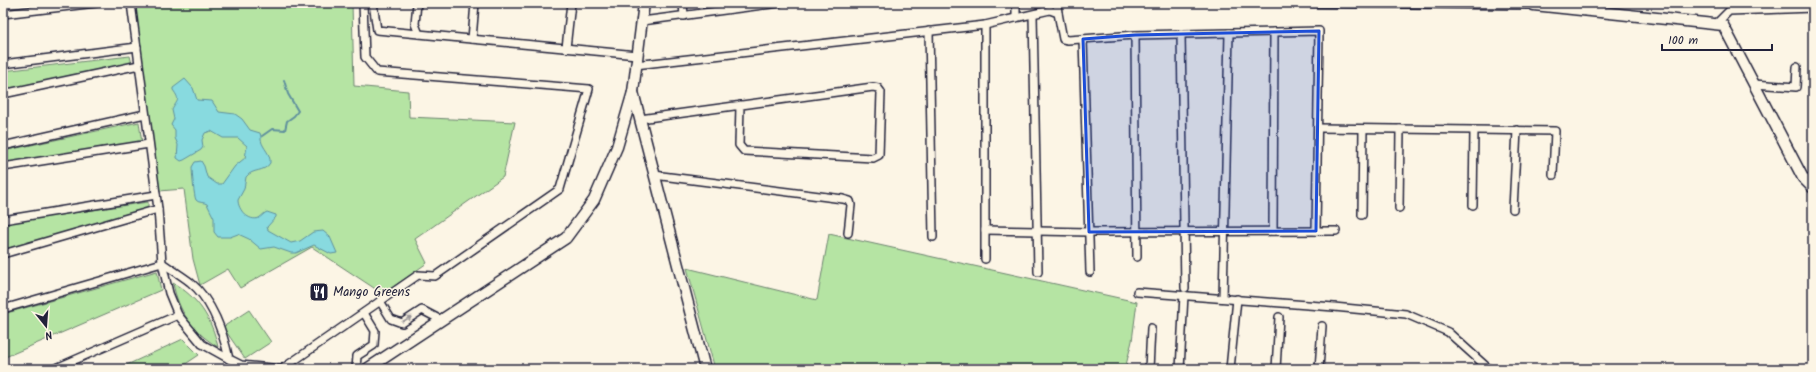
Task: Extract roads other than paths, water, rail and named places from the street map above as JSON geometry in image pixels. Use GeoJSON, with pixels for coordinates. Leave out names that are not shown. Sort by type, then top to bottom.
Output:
{"type":"FeatureCollection","features":[{"type":"Feature","properties":{"kind":"street"},"geometry":{"type":"LineString","coordinates":[[22,3],[23,12]]}},
{"type":"Feature","properties":{"kind":"street"},"geometry":{"type":"LineString","coordinates":[[3,14],[96,3]]}},
{"type":"Feature","properties":{"kind":"street"},"geometry":{"type":"LineString","coordinates":[[131,3],[158,209],[162,263],[169,293],[178,315],[202,344],[229,359],[238,367],[282,369],[418,275],[435,276],[560,189],[589,89],[377,72],[365,57],[363,3]]}},
{"type":"Feature","properties":{"kind":"street"},"geometry":{"type":"LineString","coordinates":[[373,3],[376,30],[566,48],[636,60],[985,25],[1050,10],[1058,13]]}},
{"type":"Feature","properties":{"kind":"street"},"geometry":{"type":"LineString","coordinates":[[417,3],[415,24],[419,34]]}},
{"type":"Feature","properties":{"kind":"street"},"geometry":{"type":"LineString","coordinates":[[472,39],[475,3]]}},
{"type":"Feature","properties":{"kind":"street"},"geometry":{"type":"LineString","coordinates":[[566,48],[571,3]]}},
{"type":"Feature","properties":{"kind":"street"},"geometry":{"type":"LineString","coordinates":[[367,369],[566,238],[594,200],[617,147],[633,92],[644,3]]}},
{"type":"Feature","properties":{"kind":"street"},"geometry":{"type":"LineString","coordinates":[[684,3],[684,16]]}},
{"type":"Feature","properties":{"kind":"street"},"geometry":{"type":"LineString","coordinates":[[642,21],[779,3]]}},
{"type":"Feature","properties":{"kind":"street"},"geometry":{"type":"LineString","coordinates":[[1016,3],[1016,18]]}},
{"type":"Feature","properties":{"kind":"street"},"geometry":{"type":"LineString","coordinates":[[1057,3],[1063,39],[1083,40],[1135,35],[1319,31],[1316,231]]}},
{"type":"Feature","properties":{"kind":"street"},"geometry":{"type":"LineString","coordinates":[[1293,3],[1534,4],[1724,25],[1803,178],[1812,185]]}},
{"type":"Feature","properties":{"kind":"street"},"geometry":{"type":"LineString","coordinates":[[1716,24],[1729,11],[1813,8]]}},
{"type":"Feature","properties":{"kind":"street"},"geometry":{"type":"LineString","coordinates":[[1033,15],[1038,272]]}},
{"type":"Feature","properties":{"kind":"street"},"geometry":{"type":"LineString","coordinates":[[985,25],[985,258]]}},
{"type":"Feature","properties":{"kind":"street"},"geometry":{"type":"LineString","coordinates":[[928,30],[933,237]]}},
{"type":"Feature","properties":{"kind":"street"},"geometry":{"type":"LineString","coordinates":[[1273,231],[1274,32]]}},
{"type":"Feature","properties":{"kind":"street"},"geometry":{"type":"LineString","coordinates":[[1223,298],[1229,33]]}},
{"type":"Feature","properties":{"kind":"street"},"geometry":{"type":"LineString","coordinates":[[1180,369],[1185,292],[1186,232],[1181,34]]}},
{"type":"Feature","properties":{"kind":"street"},"geometry":{"type":"LineString","coordinates":[[1135,35],[1135,232],[1137,257]]}},
{"type":"Feature","properties":{"kind":"street"},"geometry":{"type":"LineString","coordinates":[[1083,40],[1090,272]]}},
{"type":"Feature","properties":{"kind":"street"},"geometry":{"type":"LineString","coordinates":[[3,64],[137,47]]}},
{"type":"Feature","properties":{"kind":"street"},"geometry":{"type":"LineString","coordinates":[[3,94],[139,65]]}},
{"type":"Feature","properties":{"kind":"street"},"geometry":{"type":"LineString","coordinates":[[1754,84],[1796,87],[1796,67]]}},
{"type":"Feature","properties":{"kind":"street"},"geometry":{"type":"LineString","coordinates":[[640,119],[740,105],[872,87],[878,88],[881,92],[878,155],[873,158],[744,151],[739,145],[740,105]]}},
{"type":"Feature","properties":{"kind":"street"},"geometry":{"type":"LineString","coordinates":[[633,92],[705,369]]}},
{"type":"Feature","properties":{"kind":"street"},"geometry":{"type":"LineString","coordinates":[[3,146],[146,114]]}},
{"type":"Feature","properties":{"kind":"street"},"geometry":{"type":"LineString","coordinates":[[1318,128],[1555,131],[1553,175]]}},
{"type":"Feature","properties":{"kind":"street"},"geometry":{"type":"LineString","coordinates":[[1362,215],[1363,129]]}},
{"type":"Feature","properties":{"kind":"street"},"geometry":{"type":"LineString","coordinates":[[1399,208],[1400,129]]}},
{"type":"Feature","properties":{"kind":"street"},"geometry":{"type":"LineString","coordinates":[[1473,205],[1474,130]]}},
{"type":"Feature","properties":{"kind":"street"},"geometry":{"type":"LineString","coordinates":[[1513,209],[1517,130]]}},
{"type":"Feature","properties":{"kind":"street"},"geometry":{"type":"LineString","coordinates":[[3,167],[149,144]]}},
{"type":"Feature","properties":{"kind":"street"},"geometry":{"type":"LineString","coordinates":[[654,175],[850,201],[851,205],[848,233]]}},
{"type":"Feature","properties":{"kind":"street"},"geometry":{"type":"LineString","coordinates":[[3,220],[156,195]]}},
{"type":"Feature","properties":{"kind":"street"},"geometry":{"type":"LineString","coordinates":[[3,254],[158,209]]}},
{"type":"Feature","properties":{"kind":"street"},"geometry":{"type":"LineString","coordinates":[[985,230],[1089,232],[1336,231]]}},
{"type":"Feature","properties":{"kind":"street"},"geometry":{"type":"LineString","coordinates":[[3,309],[162,263],[192,283],[209,305],[223,333],[229,359]]}},
{"type":"Feature","properties":{"kind":"street"},"geometry":{"type":"LineString","coordinates":[[1137,292],[1185,292],[1223,298],[1406,314],[1448,332],[1489,369]]}},
{"type":"Feature","properties":{"kind":"street"},"geometry":{"type":"LineString","coordinates":[[1230,369],[1236,299]]}},
{"type":"Feature","properties":{"kind":"street"},"geometry":{"type":"LineString","coordinates":[[380,301],[391,318],[402,323],[422,310],[441,320]]}},
{"type":"Feature","properties":{"kind":"street"},"geometry":{"type":"LineString","coordinates":[[356,369],[357,356],[374,345],[375,331],[364,313]]}},
{"type":"Feature","properties":{"kind":"street"},"geometry":{"type":"LineString","coordinates":[[54,369],[178,315]]}},
{"type":"Feature","properties":{"kind":"street"},"geometry":{"type":"LineString","coordinates":[[1276,369],[1279,317]]}},
{"type":"Feature","properties":{"kind":"street"},"geometry":{"type":"LineString","coordinates":[[1319,369],[1322,326]]}},
{"type":"Feature","properties":{"kind":"street"},"geometry":{"type":"LineString","coordinates":[[1149,369],[1151,328]]}},
{"type":"Feature","properties":{"kind":"water"},"geometry":{"type":"Polygon","coordinates":[[[185,79],[193,88],[197,100],[212,101],[219,112],[235,114],[242,119],[250,130],[260,133],[262,143],[269,156],[270,163],[265,168],[252,172],[246,177],[244,189],[238,200],[238,204],[242,211],[248,217],[255,219],[267,212],[276,215],[267,227],[268,230],[291,243],[300,241],[313,232],[323,231],[330,237],[337,253],[331,254],[314,245],[296,253],[291,253],[274,247],[261,249],[249,239],[238,234],[230,237],[218,237],[214,232],[214,218],[207,204],[198,202],[195,198],[192,167],[195,162],[201,161],[207,177],[217,184],[222,184],[235,166],[245,158],[247,146],[238,138],[223,138],[211,131],[205,133],[202,140],[203,147],[201,150],[181,161],[177,158],[178,145],[175,138],[175,130],[171,125],[174,119],[172,110],[178,99],[173,88],[185,79]]]}},
{"type":"Feature","properties":{"kind":"waterway"},"geometry":{"type":"LineString","coordinates":[[262,136],[272,129],[285,130],[287,121],[298,111],[288,94],[284,80]]}},
{"type":"Feature","properties":{"kind":"place","name":"Mango Greens"},"geometry":{"type":"Point","coordinates":[319,292]}}]}
